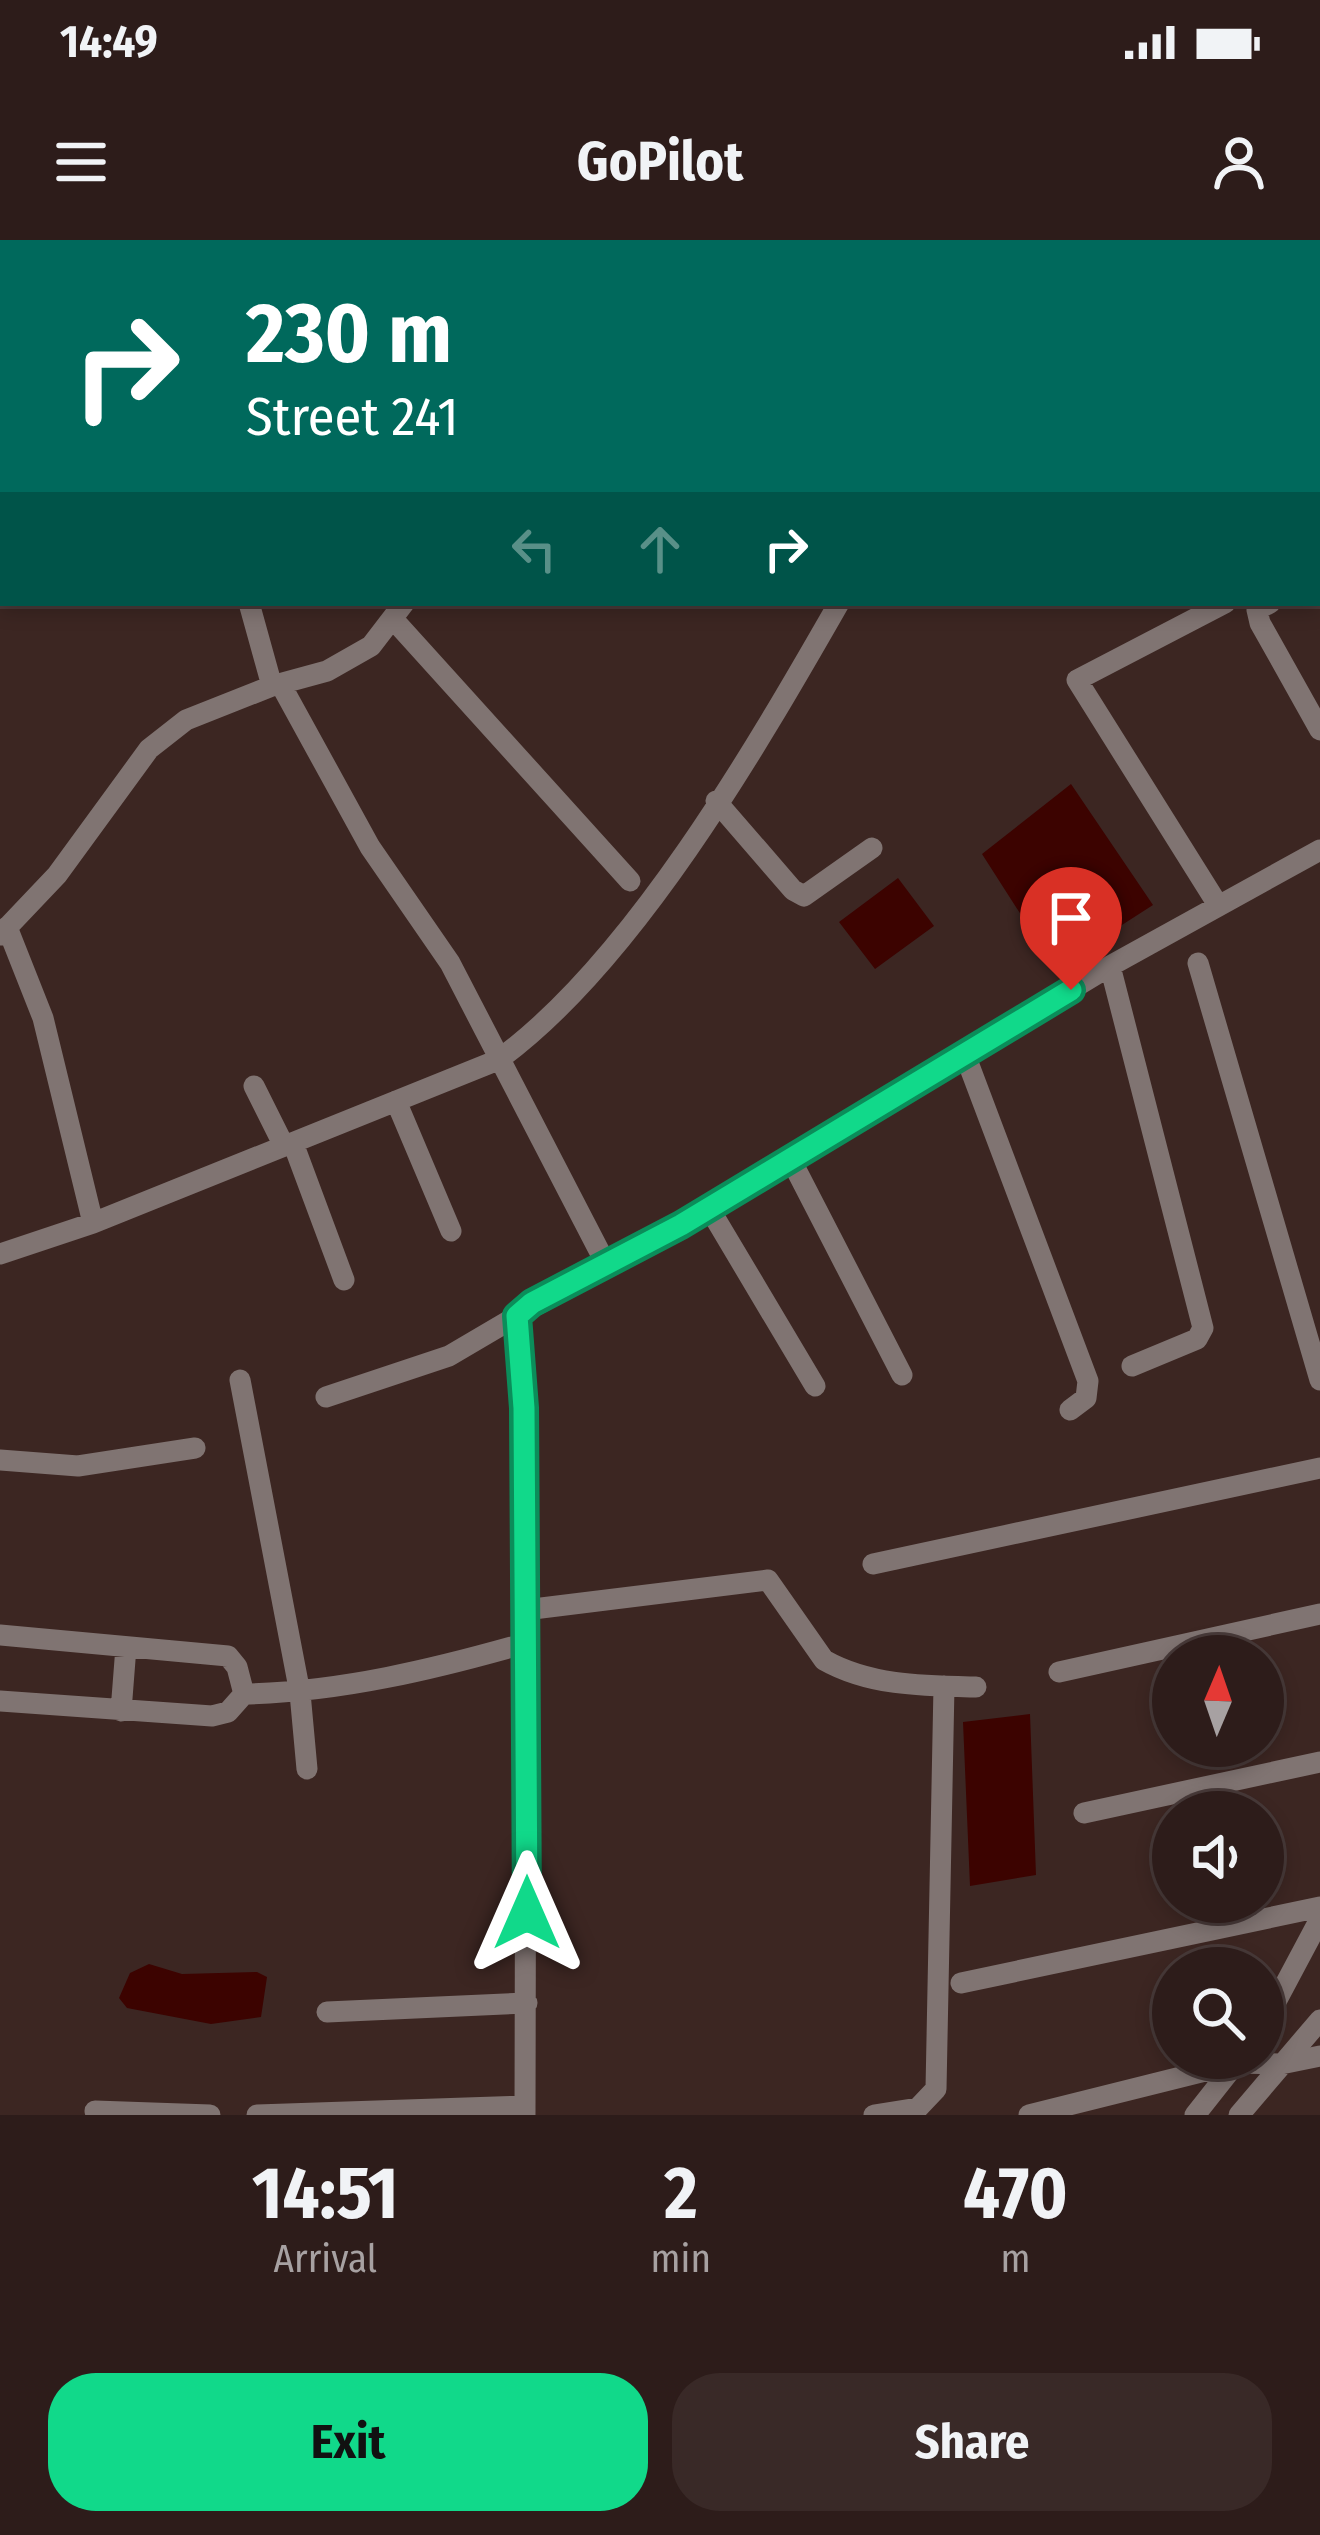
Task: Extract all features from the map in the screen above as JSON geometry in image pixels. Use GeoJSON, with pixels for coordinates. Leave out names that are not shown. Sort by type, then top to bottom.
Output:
{"type":"FeatureCollection","features":[{"type":"Feature","properties":{"kind":"street"},"geometry":{"type":"LineString","coordinates":[[249,606],[277,685],[370,848],[450,963],[606,1264]]}},
{"type":"Feature","properties":{"kind":"street"},"geometry":{"type":"LineString","coordinates":[[0,1254],[93,1223],[498,1060],[545,1026],[587,982],[716,801],[837,606]]}},
{"type":"Feature","properties":{"kind":"street"},"geometry":{"type":"LineString","coordinates":[[1218,905],[1078,680],[1219,606]]}},
{"type":"Feature","properties":{"kind":"street"},"geometry":{"type":"LineString","coordinates":[[1264,606],[1257,610],[1260,622],[1311,690],[1320,730]]}},
{"type":"Feature","properties":{"kind":"street"},"geometry":{"type":"LineString","coordinates":[[93,1223],[44,1018],[4,931],[56,874],[148,749],[186,720],[326,671],[371,646],[398,611],[630,881]]}},
{"type":"Feature","properties":{"kind":"street"},"geometry":{"type":"LineString","coordinates":[[716,801],[793,890],[805,896],[872,848]]}},
{"type":"Feature","properties":{"kind":"street"},"geometry":{"type":"LineString","coordinates":[[326,1397],[449,1356],[709,1208],[1110,966],[1320,850]]}},
{"type":"Feature","properties":{"kind":"street"},"geometry":{"type":"LineString","coordinates":[[1198,963],[1320,1380]]}},
{"type":"Feature","properties":{"kind":"street"},"geometry":{"type":"LineString","coordinates":[[1110,966],[1203,1328],[1198,1339],[1132,1366]]}},
{"type":"Feature","properties":{"kind":"street"},"geometry":{"type":"LineString","coordinates":[[964,1052],[1061,1298],[1088,1381],[1087,1398],[1070,1410]]}},
{"type":"Feature","properties":{"kind":"street"},"geometry":{"type":"LineString","coordinates":[[254,1086],[288,1144],[344,1280]]}},
{"type":"Feature","properties":{"kind":"street"},"geometry":{"type":"LineString","coordinates":[[396,1101],[451,1231]]}},
{"type":"Feature","properties":{"kind":"street"},"geometry":{"type":"LineString","coordinates":[[790,1158],[902,1375]]}},
{"type":"Feature","properties":{"kind":"street"},"geometry":{"type":"LineString","coordinates":[[709,1208],[815,1387]]}},
{"type":"Feature","properties":{"kind":"street"},"geometry":{"type":"LineString","coordinates":[[256,2115],[525,2110],[526,1643],[517,1316]]}},
{"type":"Feature","properties":{"kind":"street"},"geometry":{"type":"LineString","coordinates":[[240,1379],[300,1693],[307,1769]]}},
{"type":"Feature","properties":{"kind":"street"},"geometry":{"type":"LineString","coordinates":[[0,1460],[78,1466],[195,1448]]}},
{"type":"Feature","properties":{"kind":"street"},"geometry":{"type":"LineString","coordinates":[[873,1564],[1320,1468]]}},
{"type":"Feature","properties":{"kind":"street"},"geometry":{"type":"LineString","coordinates":[[525,1610],[768,1580],[824,1660],[874,1678],[976,1687]]}},
{"type":"Feature","properties":{"kind":"street"},"geometry":{"type":"LineString","coordinates":[[1059,1672],[1320,1614]]}},
{"type":"Feature","properties":{"kind":"street"},"geometry":{"type":"LineString","coordinates":[[0,1635],[228,1657],[237,1667],[244,1694]]}},
{"type":"Feature","properties":{"kind":"street"},"geometry":{"type":"LineString","coordinates":[[0,1701],[212,1716],[228,1712],[244,1694],[300,1693],[447,1665],[526,1643]]}},
{"type":"Feature","properties":{"kind":"street"},"geometry":{"type":"LineString","coordinates":[[121,1711],[126,1647]]}},
{"type":"Feature","properties":{"kind":"street"},"geometry":{"type":"LineString","coordinates":[[874,2115],[918,2108],[936,2089],[944,1687]]}},
{"type":"Feature","properties":{"kind":"street"},"geometry":{"type":"LineString","coordinates":[[1084,1813],[1320,1762]]}},
{"type":"Feature","properties":{"kind":"street"},"geometry":{"type":"LineString","coordinates":[[961,1983],[1320,1907]]}},
{"type":"Feature","properties":{"kind":"street"},"geometry":{"type":"LineString","coordinates":[[1284,1986],[1320,1918]]}},
{"type":"Feature","properties":{"kind":"street"},"geometry":{"type":"LineString","coordinates":[[327,2012],[527,2003]]}},
{"type":"Feature","properties":{"kind":"street"},"geometry":{"type":"LineString","coordinates":[[1284,2061],[1320,2020]]}},
{"type":"Feature","properties":{"kind":"street"},"geometry":{"type":"LineString","coordinates":[[1284,2063],[1320,2056]]}},
{"type":"Feature","properties":{"kind":"street"},"geometry":{"type":"LineString","coordinates":[[1029,2115],[1166,2079]]}},
{"type":"Feature","properties":{"kind":"street"},"geometry":{"type":"LineString","coordinates":[[1195,2115],[1224,2079]]}},
{"type":"Feature","properties":{"kind":"street"},"geometry":{"type":"LineString","coordinates":[[1239,2115],[1269,2079]]}},
{"type":"Feature","properties":{"kind":"street"},"geometry":{"type":"LineString","coordinates":[[95,2111],[210,2115]]}},
{"type":"Feature","properties":{"kind":"shaded area"},"geometry":{"type":"Polygon","coordinates":[[[1071,784],[1153,905],[1055,968],[982,854],[1071,784]]]}},
{"type":"Feature","properties":{"kind":"shaded area"},"geometry":{"type":"Polygon","coordinates":[[[898,878],[934,926],[875,969],[839,922],[898,878]]]}},
{"type":"Feature","properties":{"kind":"shaded area"},"geometry":{"type":"Polygon","coordinates":[[[1030,1714],[1036,1875],[970,1886],[963,1722],[1030,1714]]]}},
{"type":"Feature","properties":{"kind":"shaded area"},"geometry":{"type":"Polygon","coordinates":[[[149,1964],[182,1974],[257,1972],[267,1977],[261,2017],[211,2024],[127,2008],[119,1998],[130,1973],[149,1964]]]}},
{"type":"Feature","properties":{"kind":"route"},"geometry":{"type":"LineString","coordinates":[[527,1913],[524,1408],[517,1316],[532,1303],[681,1225],[1071,990]]}}]}
